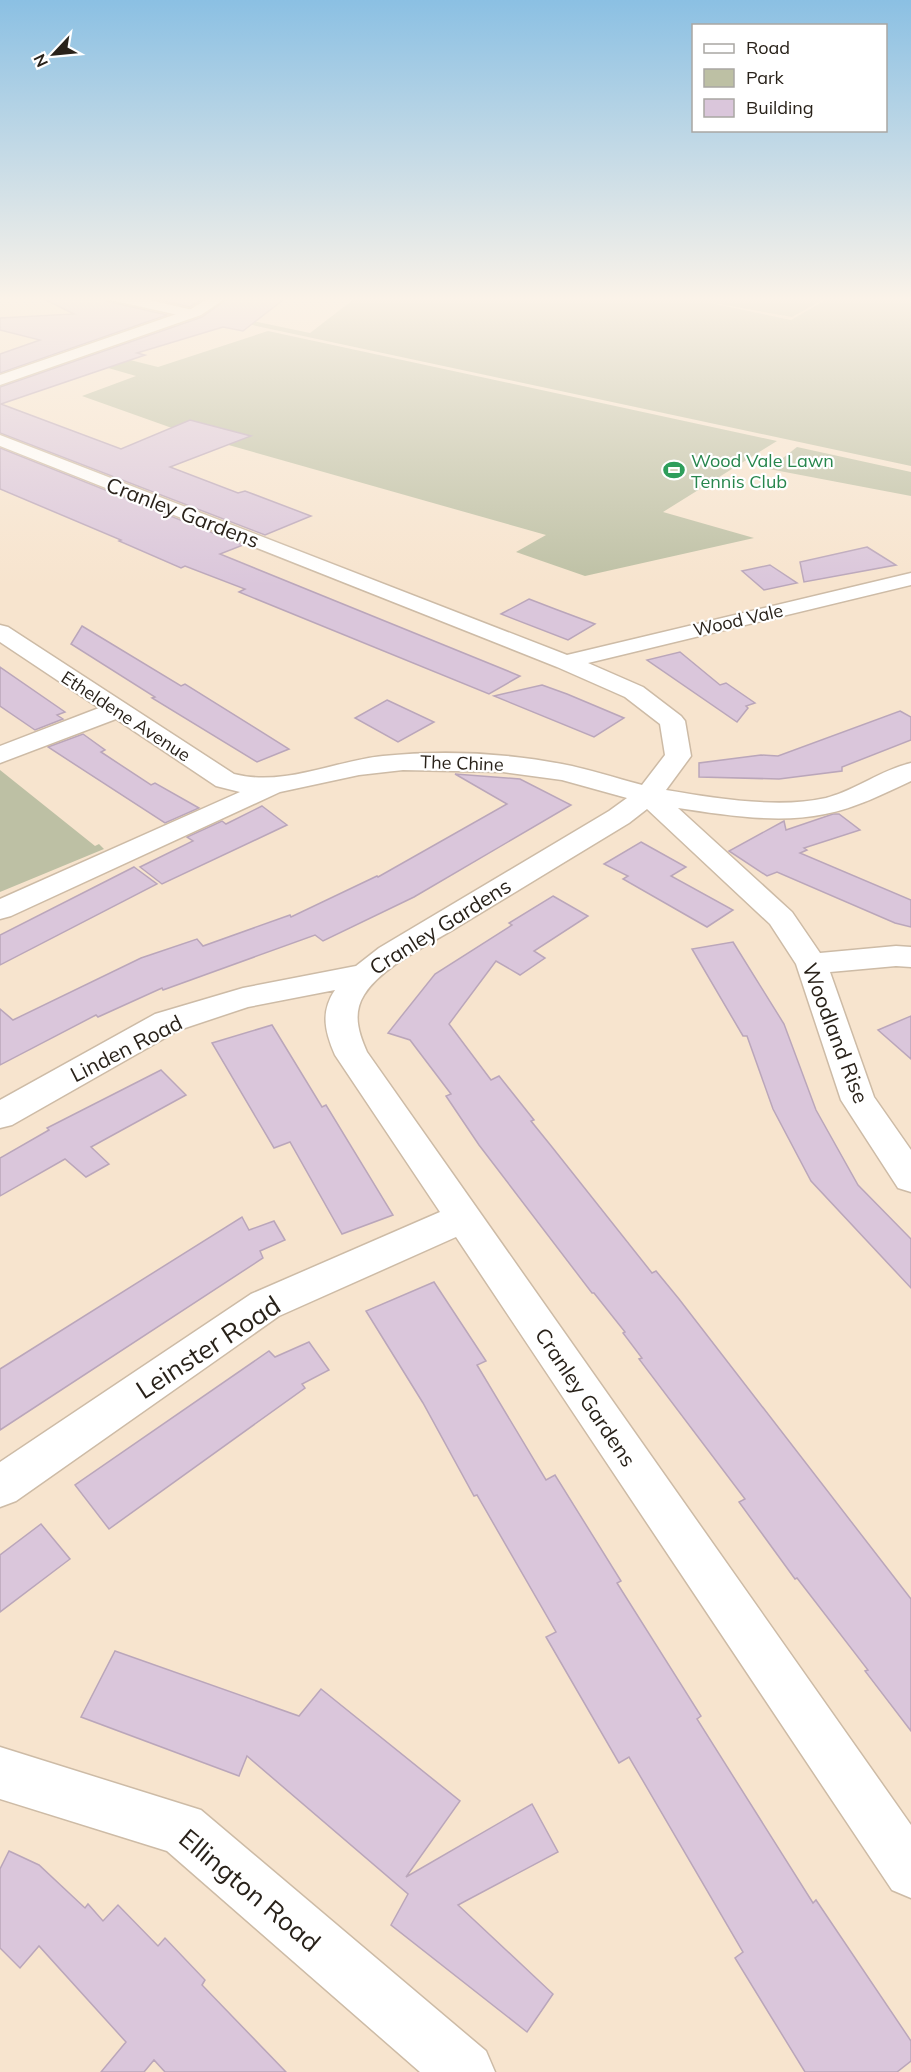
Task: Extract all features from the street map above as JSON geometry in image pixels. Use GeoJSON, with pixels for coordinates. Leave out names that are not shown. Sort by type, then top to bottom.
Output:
{"type":"FeatureCollection","features":[{"type":"Feature","properties":{"kind":"street","name":"Cranley Gardens"},"geometry":{"type":"LineString","coordinates":[[0,440],[565,662],[634,692],[672,721],[678,756],[648,795],[619,817],[390,955],[364,974],[345,999],[341,1026],[352,1055],[911,1871]]}},
{"type":"Feature","properties":{"kind":"street","name":"Wood Vale"},"geometry":{"type":"LineString","coordinates":[[565,662],[911,579]]}},
{"type":"Feature","properties":{"kind":"street","name":"Etheldene Avenue"},"geometry":{"type":"LineString","coordinates":[[0,632],[225,780],[240,786],[266,787]]}},
{"type":"Feature","properties":{"kind":"street"},"geometry":{"type":"LineString","coordinates":[[0,755],[117,710]]}},
{"type":"Feature","properties":{"kind":"street","name":"The Chine"},"geometry":{"type":"LineString","coordinates":[[0,910],[266,787],[343,770],[400,761],[514,765],[562,772],[648,795],[737,806],[814,808],[845,800],[911,771]]}},
{"type":"Feature","properties":{"kind":"street","name":"Woodland Rise"},"geometry":{"type":"LineString","coordinates":[[648,795],[782,918],[812,964],[858,1100],[911,1178]]}},
{"type":"Feature","properties":{"kind":"street"},"geometry":{"type":"LineString","coordinates":[[812,964],[896,956],[911,957]]}},
{"type":"Feature","properties":{"kind":"street","name":"Linden Road"},"geometry":{"type":"LineString","coordinates":[[0,1116],[167,1022],[243,998],[364,974]]}},
{"type":"Feature","properties":{"kind":"street","name":"Leinster Road"},"geometry":{"type":"LineString","coordinates":[[0,1487],[266,1305],[463,1218]]}},
{"type":"Feature","properties":{"kind":"street","name":"Ellington Road"},"geometry":{"type":"LineString","coordinates":[[0,1773],[182,1829],[465,2072]]}},
{"type":"Feature","properties":{"kind":"green space"},"geometry":{"type":"Polygon","coordinates":[[[91,393],[553,393],[777,441],[663,512],[754,538],[585,576],[516,552],[546,535],[186,433],[82,396],[91,393]]]}},
{"type":"Feature","properties":{"kind":"green space"},"geometry":{"type":"Polygon","coordinates":[[[568,393],[911,393],[911,466],[568,393]]]}},
{"type":"Feature","properties":{"kind":"green space"},"geometry":{"type":"Polygon","coordinates":[[[797,447],[911,472],[911,496],[769,469],[797,447]]]}},
{"type":"Feature","properties":{"kind":"green space"},"geometry":{"type":"Polygon","coordinates":[[[0,770],[95,846],[99,844],[104,849],[0,892],[0,770]]]}},
{"type":"Feature","properties":{"kind":"building"},"geometry":{"type":"Polygon","coordinates":[[[0,393],[34,393],[1,404],[121,449],[190,420],[251,436],[170,467],[238,493],[245,491],[311,516],[265,535],[0,433],[0,393]]]}},
{"type":"Feature","properties":{"kind":"building"},"geometry":{"type":"Polygon","coordinates":[[[0,448],[243,545],[220,554],[520,676],[489,694],[239,592],[245,589],[185,566],[181,568],[0,489],[0,448]]]}},
{"type":"Feature","properties":{"kind":"building"},"geometry":{"type":"Polygon","coordinates":[[[867,547],[896,565],[804,582],[800,562],[867,547]]]}},
{"type":"Feature","properties":{"kind":"building"},"geometry":{"type":"Polygon","coordinates":[[[770,565],[797,583],[764,590],[742,571],[770,565]]]}},
{"type":"Feature","properties":{"kind":"building"},"geometry":{"type":"Polygon","coordinates":[[[529,599],[595,624],[568,640],[501,614],[529,599]]]}},
{"type":"Feature","properties":{"kind":"building"},"geometry":{"type":"Polygon","coordinates":[[[82,626],[181,686],[185,684],[289,749],[257,762],[152,698],[155,697],[71,644],[82,626]]]}},
{"type":"Feature","properties":{"kind":"building"},"geometry":{"type":"Polygon","coordinates":[[[680,652],[720,685],[726,683],[755,703],[746,706],[748,708],[737,722],[647,660],[680,652]]]}},
{"type":"Feature","properties":{"kind":"building"},"geometry":{"type":"Polygon","coordinates":[[[0,667],[65,712],[57,715],[63,719],[35,730],[0,706],[0,667]]]}},
{"type":"Feature","properties":{"kind":"building"},"geometry":{"type":"Polygon","coordinates":[[[542,685],[624,718],[594,737],[494,696],[542,685]]]}},
{"type":"Feature","properties":{"kind":"building"},"geometry":{"type":"Polygon","coordinates":[[[387,700],[434,722],[398,742],[355,718],[387,700]]]}},
{"type":"Feature","properties":{"kind":"building"},"geometry":{"type":"Polygon","coordinates":[[[900,711],[911,717],[911,740],[842,767],[842,771],[779,779],[699,777],[699,763],[761,755],[778,756],[900,711]]]}},
{"type":"Feature","properties":{"kind":"building"},"geometry":{"type":"Polygon","coordinates":[[[83,734],[105,750],[101,752],[151,785],[155,783],[199,808],[165,823],[48,747],[83,734]]]}},
{"type":"Feature","properties":{"kind":"building"},"geometry":{"type":"Polygon","coordinates":[[[455,774],[520,779],[571,805],[414,897],[323,941],[315,935],[163,990],[162,988],[98,1017],[96,1015],[0,1065],[0,1009],[13,1020],[141,958],[197,939],[203,946],[290,915],[291,917],[378,877],[507,804],[455,774]]]}},
{"type":"Feature","properties":{"kind":"building"},"geometry":{"type":"Polygon","coordinates":[[[262,806],[287,825],[162,884],[140,867],[193,841],[187,837],[222,821],[226,824],[262,806]]]}},
{"type":"Feature","properties":{"kind":"building"},"geometry":{"type":"Polygon","coordinates":[[[839,814],[860,830],[804,848],[807,850],[800,853],[911,900],[911,927],[895,923],[777,872],[767,876],[729,851],[784,821],[786,830],[839,814]]]}},
{"type":"Feature","properties":{"kind":"building"},"geometry":{"type":"Polygon","coordinates":[[[641,842],[686,867],[671,876],[733,910],[707,927],[623,879],[628,876],[604,864],[641,842]]]}},
{"type":"Feature","properties":{"kind":"building"},"geometry":{"type":"Polygon","coordinates":[[[134,867],[157,884],[0,965],[0,935],[134,867]]]}},
{"type":"Feature","properties":{"kind":"building"},"geometry":{"type":"Polygon","coordinates":[[[553,896],[588,916],[534,951],[545,958],[520,975],[496,961],[449,1024],[491,1080],[499,1076],[534,1120],[531,1121],[652,1273],[656,1271],[679,1299],[911,1599],[911,1731],[865,1671],[868,1670],[797,1578],[795,1579],[739,1502],[745,1499],[639,1359],[642,1358],[623,1333],[625,1332],[592,1293],[479,1145],[446,1096],[451,1094],[410,1040],[388,1033],[435,974],[553,896]]]}},
{"type":"Feature","properties":{"kind":"building"},"geometry":{"type":"Polygon","coordinates":[[[733,942],[784,1024],[816,1110],[858,1185],[911,1239],[911,1288],[811,1181],[773,1109],[747,1036],[743,1036],[692,949],[733,942]]]}},
{"type":"Feature","properties":{"kind":"building"},"geometry":{"type":"Polygon","coordinates":[[[911,1016],[911,1059],[878,1030],[911,1016]]]}},
{"type":"Feature","properties":{"kind":"building"},"geometry":{"type":"Polygon","coordinates":[[[272,1025],[322,1107],[326,1105],[393,1215],[342,1234],[290,1142],[274,1148],[212,1043],[272,1025]]]}},
{"type":"Feature","properties":{"kind":"building"},"geometry":{"type":"Polygon","coordinates":[[[161,1070],[186,1095],[91,1147],[109,1164],[86,1177],[65,1159],[0,1196],[0,1158],[49,1130],[47,1128],[161,1070]]]}},
{"type":"Feature","properties":{"kind":"building"},"geometry":{"type":"Polygon","coordinates":[[[242,1217],[249,1230],[274,1221],[285,1240],[260,1251],[263,1258],[0,1430],[0,1369],[242,1217]]]}},
{"type":"Feature","properties":{"kind":"building"},"geometry":{"type":"Polygon","coordinates":[[[434,1282],[486,1361],[477,1365],[546,1480],[555,1475],[621,1581],[617,1583],[701,1716],[697,1719],[813,1903],[816,1900],[911,2041],[911,2061],[897,2072],[805,2072],[735,1958],[743,1952],[629,1757],[619,1763],[546,1637],[556,1632],[477,1495],[474,1496],[423,1403],[366,1311],[434,1282]]]}},
{"type":"Feature","properties":{"kind":"building"},"geometry":{"type":"Polygon","coordinates":[[[309,1342],[329,1370],[302,1384],[305,1388],[109,1529],[75,1485],[269,1351],[275,1357],[309,1342]]]}},
{"type":"Feature","properties":{"kind":"building"},"geometry":{"type":"Polygon","coordinates":[[[41,1524],[70,1559],[0,1612],[0,1555],[41,1524]]]}},
{"type":"Feature","properties":{"kind":"building"},"geometry":{"type":"Polygon","coordinates":[[[115,1651],[299,1716],[321,1689],[460,1801],[406,1877],[532,1804],[558,1852],[458,1905],[553,1994],[527,2032],[391,1925],[408,1894],[247,1756],[239,1776],[81,1717],[115,1651]]]}},
{"type":"Feature","properties":{"kind":"building"},"geometry":{"type":"Polygon","coordinates":[[[9,1851],[39,1865],[85,1908],[88,1904],[103,1921],[118,1905],[158,1946],[165,1938],[205,1980],[202,1985],[286,2072],[165,2072],[154,2060],[144,2072],[101,2072],[126,2042],[39,1946],[20,1968],[0,1948],[0,1869],[9,1851]]]}},
{"type":"Feature","properties":{"kind":"place","name":"Wood Vale Lawn Tennis Club"},"geometry":{"type":"Point","coordinates":[674,470]}}]}
